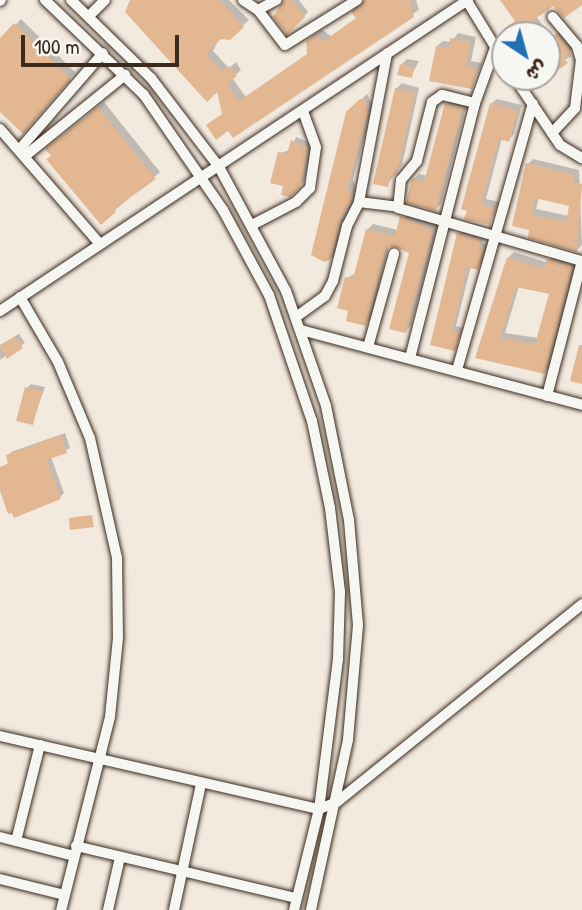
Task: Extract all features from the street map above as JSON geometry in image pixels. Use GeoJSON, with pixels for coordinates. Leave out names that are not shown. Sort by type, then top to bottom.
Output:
{"type":"FeatureCollection","features":[{"type":"Feature","properties":{"kind":"street"},"geometry":{"type":"LineString","coordinates":[[45,0],[125,75],[173,132],[240,237],[269,295],[295,361],[320,452],[340,592],[335,699],[319,809],[294,910]]}},
{"type":"Feature","properties":{"kind":"street"},"geometry":{"type":"LineString","coordinates":[[71,0],[90,15],[151,78],[219,167],[252,225],[296,317],[339,456],[354,558],[358,625],[354,680],[337,802],[311,910]]}},
{"type":"Feature","properties":{"kind":"street"},"geometry":{"type":"LineString","coordinates":[[90,15],[106,0]]}},
{"type":"Feature","properties":{"kind":"street"},"geometry":{"type":"LineString","coordinates":[[243,0],[258,10],[285,45],[357,0]]}},
{"type":"Feature","properties":{"kind":"street"},"geometry":{"type":"LineString","coordinates":[[258,10],[276,0]]}},
{"type":"Feature","properties":{"kind":"street"},"geometry":{"type":"LineString","coordinates":[[0,311],[468,1],[491,41]]}},
{"type":"Feature","properties":{"kind":"street"},"geometry":{"type":"LineString","coordinates":[[552,133],[575,108],[581,60],[577,46],[553,17]]}},
{"type":"Feature","properties":{"kind":"street"},"geometry":{"type":"LineString","coordinates":[[22,153],[103,53]]}},
{"type":"Feature","properties":{"kind":"street"},"geometry":{"type":"LineString","coordinates":[[296,317],[329,290],[347,226],[359,202],[387,54]]}},
{"type":"Feature","properties":{"kind":"street"},"geometry":{"type":"LineString","coordinates":[[410,358],[475,103],[491,59]]}},
{"type":"Feature","properties":{"kind":"street"},"geometry":{"type":"LineString","coordinates":[[22,153],[125,75]]}},
{"type":"Feature","properties":{"kind":"street"},"geometry":{"type":"LineString","coordinates":[[524,91],[564,150],[582,158]]}},
{"type":"Feature","properties":{"kind":"street"},"geometry":{"type":"LineString","coordinates":[[397,207],[401,180],[417,161],[432,102],[442,95],[475,103]]}},
{"type":"Feature","properties":{"kind":"street"},"geometry":{"type":"LineString","coordinates":[[457,370],[533,104]]}},
{"type":"Feature","properties":{"kind":"street"},"geometry":{"type":"LineString","coordinates":[[60,108],[68,118]]}},
{"type":"Feature","properties":{"kind":"street"},"geometry":{"type":"LineString","coordinates":[[252,225],[296,202],[310,188],[316,147],[303,111]]}},
{"type":"Feature","properties":{"kind":"street"},"geometry":{"type":"LineString","coordinates":[[0,130],[100,244]]}},
{"type":"Feature","properties":{"kind":"street"},"geometry":{"type":"LineString","coordinates":[[359,202],[397,207],[443,224],[582,261],[547,396]]}},
{"type":"Feature","properties":{"kind":"street"},"geometry":{"type":"LineString","coordinates":[[368,347],[394,254]]}},
{"type":"Feature","properties":{"kind":"street"},"geometry":{"type":"LineString","coordinates":[[20,297],[76,399],[113,523],[117,650],[100,758],[61,910]]}},
{"type":"Feature","properties":{"kind":"street"},"geometry":{"type":"LineString","coordinates":[[301,330],[582,405]]}},
{"type":"Feature","properties":{"kind":"street"},"geometry":{"type":"LineString","coordinates":[[0,736],[319,809],[337,802],[582,604]]}},
{"type":"Feature","properties":{"kind":"street"},"geometry":{"type":"LineString","coordinates":[[16,841],[40,745]]}},
{"type":"Feature","properties":{"kind":"street"},"geometry":{"type":"LineString","coordinates":[[174,910],[201,784]]}},
{"type":"Feature","properties":{"kind":"street"},"geometry":{"type":"LineString","coordinates":[[319,809],[330,828]]}},
{"type":"Feature","properties":{"kind":"street"},"geometry":{"type":"LineString","coordinates":[[0,838],[120,856],[296,898]]}},
{"type":"Feature","properties":{"kind":"street"},"geometry":{"type":"LineString","coordinates":[[108,910],[120,856]]}},
{"type":"Feature","properties":{"kind":"street"},"geometry":{"type":"LineString","coordinates":[[0,879],[64,895]]}},
{"type":"Feature","properties":{"kind":"building"},"geometry":{"type":"Polygon","coordinates":[[[130,0],[220,0],[244,27],[230,40],[221,39],[209,50],[208,57],[222,72],[229,66],[237,76],[227,84],[239,101],[307,54],[306,41],[315,35],[324,41],[356,18],[351,12],[364,0],[410,0],[414,17],[233,138],[228,131],[216,140],[206,125],[222,114],[217,92],[207,102],[125,12],[130,0]]]}},
{"type":"Feature","properties":{"kind":"building"},"geometry":{"type":"Polygon","coordinates":[[[283,0],[292,0],[305,17],[287,35],[273,17],[283,0]]]}},
{"type":"Feature","properties":{"kind":"building"},"geometry":{"type":"Polygon","coordinates":[[[500,0],[582,0],[582,5],[564,18],[553,6],[532,21],[515,21],[500,0]]]}},
{"type":"Feature","properties":{"kind":"building"},"geometry":{"type":"Polygon","coordinates":[[[14,23],[71,79],[23,134],[0,112],[0,38],[14,23]]]}},
{"type":"Feature","properties":{"kind":"building"},"geometry":{"type":"Polygon","coordinates":[[[450,38],[471,42],[466,66],[478,68],[472,89],[429,81],[436,46],[449,48],[450,38]]]}},
{"type":"Feature","properties":{"kind":"building"},"geometry":{"type":"Polygon","coordinates":[[[561,39],[571,53],[564,58],[568,63],[561,68],[561,39]]]}},
{"type":"Feature","properties":{"kind":"building"},"geometry":{"type":"Polygon","coordinates":[[[400,64],[414,67],[412,78],[397,75],[400,64]]]}},
{"type":"Feature","properties":{"kind":"building"},"geometry":{"type":"Polygon","coordinates":[[[395,88],[415,93],[397,173],[390,178],[388,187],[373,184],[395,88]]]}},
{"type":"Feature","properties":{"kind":"building"},"geometry":{"type":"Polygon","coordinates":[[[360,99],[366,100],[368,113],[348,186],[352,200],[342,217],[330,260],[324,262],[311,255],[346,112],[360,99]]]}},
{"type":"Feature","properties":{"kind":"building"},"geometry":{"type":"Polygon","coordinates":[[[445,103],[463,108],[436,211],[406,203],[412,178],[424,182],[445,103]]]}},
{"type":"Feature","properties":{"kind":"building"},"geometry":{"type":"Polygon","coordinates":[[[490,103],[518,111],[509,142],[499,139],[481,204],[494,208],[490,225],[464,219],[467,211],[461,209],[490,103]]]}},
{"type":"Feature","properties":{"kind":"building"},"geometry":{"type":"Polygon","coordinates":[[[98,107],[156,179],[114,209],[116,212],[101,225],[46,159],[51,156],[45,149],[98,107]]]}},
{"type":"Feature","properties":{"kind":"building"},"geometry":{"type":"Polygon","coordinates":[[[291,140],[308,148],[300,187],[290,197],[281,195],[283,186],[270,183],[278,152],[287,154],[291,140]]]}},
{"type":"Feature","properties":{"kind":"building"},"geometry":{"type":"Polygon","coordinates":[[[526,163],[574,175],[573,182],[582,184],[577,252],[528,238],[529,230],[512,226],[526,163]],[[535,198],[532,215],[566,222],[569,206],[535,198]]]}},
{"type":"Feature","properties":{"kind":"building"},"geometry":{"type":"Polygon","coordinates":[[[400,216],[433,230],[406,333],[389,329],[409,253],[395,247],[386,247],[366,326],[346,321],[348,311],[337,308],[345,277],[353,279],[366,229],[395,236],[400,216]]]}},
{"type":"Feature","properties":{"kind":"building"},"geometry":{"type":"Polygon","coordinates":[[[457,233],[481,240],[478,248],[484,249],[478,270],[467,267],[452,331],[460,333],[455,351],[430,345],[457,233]]]}},
{"type":"Feature","properties":{"kind":"building"},"geometry":{"type":"Polygon","coordinates":[[[507,257],[544,269],[547,259],[573,266],[545,374],[475,358],[507,257]],[[516,287],[500,338],[535,344],[549,294],[516,287]]]}},
{"type":"Feature","properties":{"kind":"building"},"geometry":{"type":"Polygon","coordinates":[[[15,336],[23,348],[7,359],[0,347],[15,336]]]}},
{"type":"Feature","properties":{"kind":"building"},"geometry":{"type":"Polygon","coordinates":[[[579,345],[582,345],[582,384],[570,381],[579,345]]]}},
{"type":"Feature","properties":{"kind":"building"},"geometry":{"type":"Polygon","coordinates":[[[25,387],[42,391],[33,425],[16,421],[25,387]]]}},
{"type":"Feature","properties":{"kind":"building"},"geometry":{"type":"Polygon","coordinates":[[[61,435],[67,453],[47,460],[61,499],[14,518],[12,513],[8,514],[0,491],[0,467],[8,464],[6,455],[61,435]]]}},
{"type":"Feature","properties":{"kind":"building"},"geometry":{"type":"Polygon","coordinates":[[[92,515],[94,527],[70,530],[69,518],[92,515]]]}}]}
